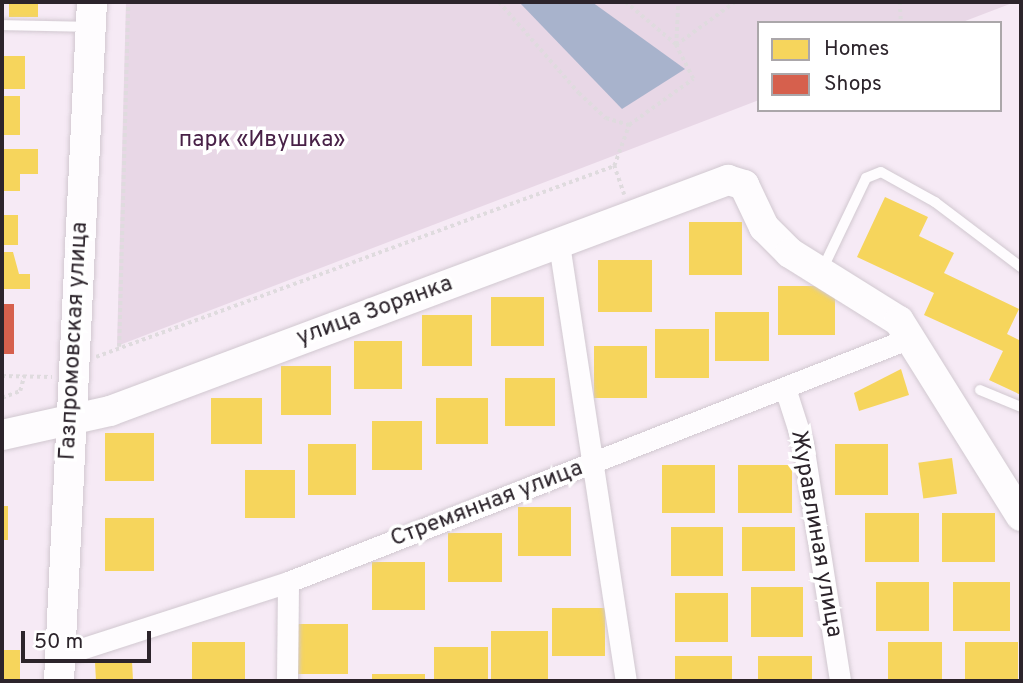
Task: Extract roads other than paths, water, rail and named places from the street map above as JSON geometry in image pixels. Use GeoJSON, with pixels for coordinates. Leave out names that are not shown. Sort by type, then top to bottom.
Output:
{"type":"FeatureCollection","features":[{"type":"Feature","properties":{"kind":"street","name":"Газпромовская улица"},"geometry":{"type":"LineString","coordinates":[[59,668],[92,15]]}},
{"type":"Feature","properties":{"kind":"street","name":"улица Зорянка"},"geometry":{"type":"LineString","coordinates":[[2,435],[110,411],[728,180],[744,185],[764,227],[790,253],[822,271]]}},
{"type":"Feature","properties":{"kind":"street"},"geometry":{"type":"LineString","coordinates":[[559,244],[626,681]]}},
{"type":"Feature","properties":{"kind":"street"},"geometry":{"type":"LineString","coordinates":[[822,271],[886,308],[910,338],[1021,514]]}},
{"type":"Feature","properties":{"kind":"street","name":"Стремянная улица"},"geometry":{"type":"LineString","coordinates":[[59,668],[592,465],[910,338]]}},
{"type":"Feature","properties":{"kind":"street","name":"Журавлиная улица"},"geometry":{"type":"LineString","coordinates":[[785,388],[803,444],[839,681]]}},
{"type":"Feature","properties":{"kind":"street"},"geometry":{"type":"LineString","coordinates":[[287,681],[288,582]]}},
{"type":"Feature","properties":{"kind":"lane"},"geometry":{"type":"LineString","coordinates":[[2,24],[92,15]]}},
{"type":"Feature","properties":{"kind":"lane"},"geometry":{"type":"LineString","coordinates":[[822,271],[866,178],[881,172],[1021,267]]}},
{"type":"Feature","properties":{"kind":"lane"},"geometry":{"type":"LineString","coordinates":[[980,390],[1021,407]]}},
{"type":"Feature","properties":{"kind":"water"},"geometry":{"type":"Polygon","coordinates":[[[519,2],[592,2],[685,69],[622,109],[519,2]]]}},
{"type":"Feature","properties":{"kind":"park label","name":"парк «Ивушка»"},"geometry":{"type":"Point","coordinates":[262,141]}}]}
